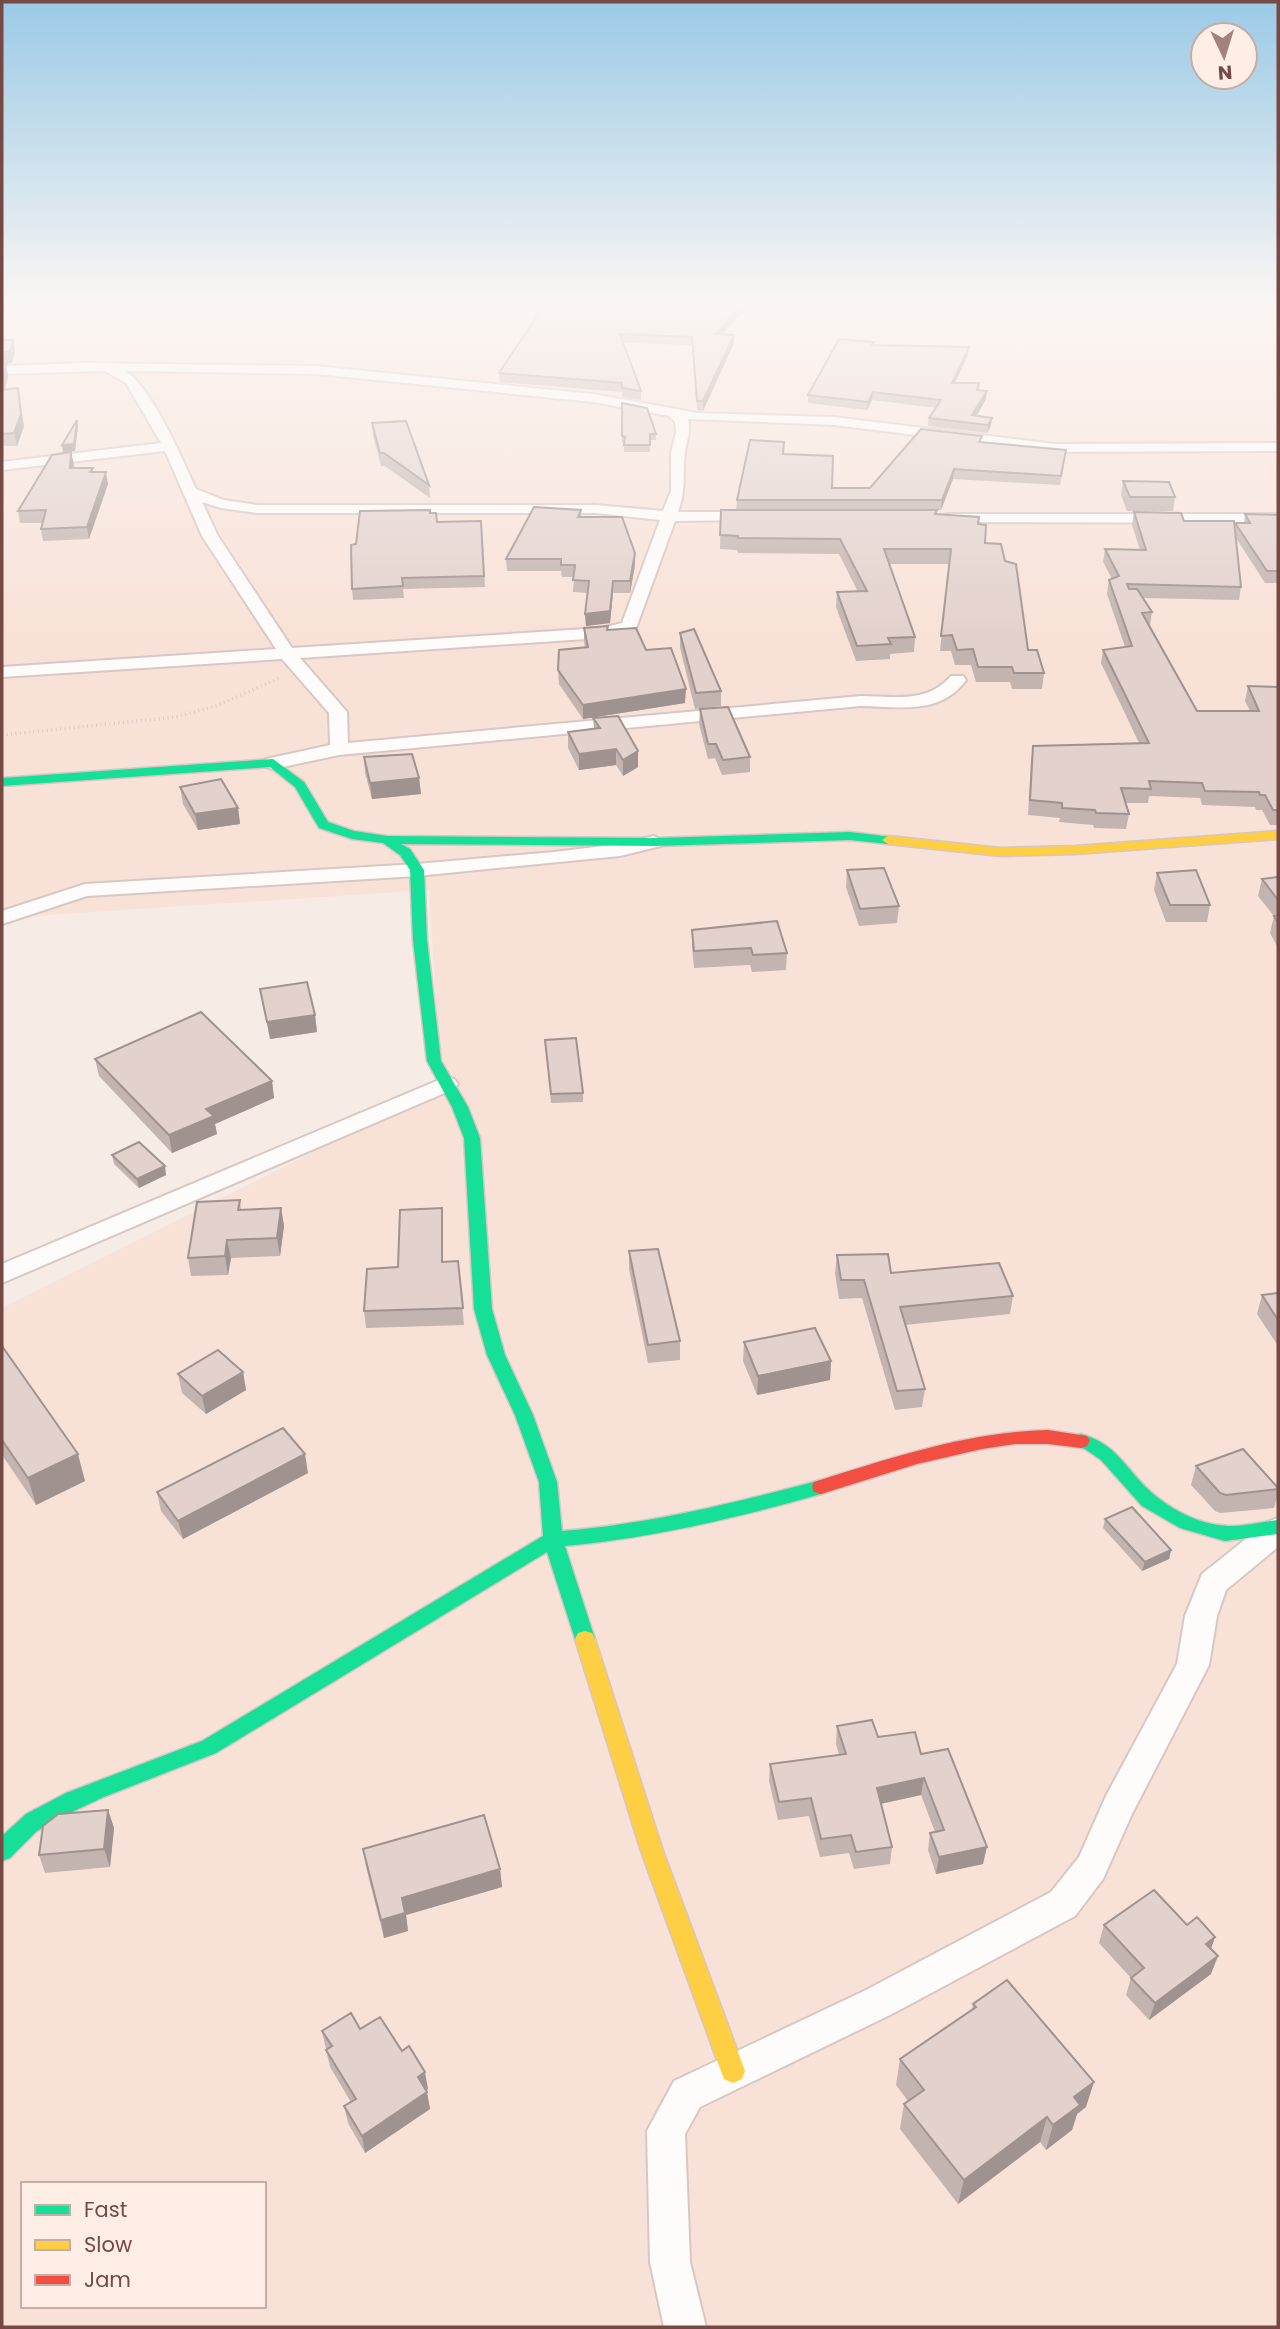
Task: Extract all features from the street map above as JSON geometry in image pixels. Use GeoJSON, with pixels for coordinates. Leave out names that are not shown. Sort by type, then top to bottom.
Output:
{"type":"FeatureCollection","features":[{"type":"Feature","properties":{"kind":"street"},"geometry":{"type":"LineString","coordinates":[[151,416],[172,452],[210,536],[294,662],[338,712],[339,749]]}},
{"type":"Feature","properties":{"kind":"street"},"geometry":{"type":"LineString","coordinates":[[2,672],[294,662],[328,652],[601,633],[629,627],[678,491],[678,453],[683,432],[682,421],[677,416]]}},
{"type":"Feature","properties":{"kind":"street"},"geometry":{"type":"LineString","coordinates":[[697,416],[718,419],[834,421],[970,440],[1055,448],[1194,445],[1278,447]]}},
{"type":"Feature","properties":{"kind":"street"},"geometry":{"type":"LineString","coordinates":[[683,432],[718,419]]}},
{"type":"Feature","properties":{"kind":"street"},"geometry":{"type":"LineString","coordinates":[[2,467],[140,452],[172,452]]}},
{"type":"Feature","properties":{"kind":"street"},"geometry":{"type":"LineString","coordinates":[[191,492],[236,508]]}},
{"type":"Feature","properties":{"kind":"street"},"geometry":{"type":"LineString","coordinates":[[202,519],[236,508],[594,509],[669,516],[763,517]]}},
{"type":"Feature","properties":{"kind":"street"},"geometry":{"type":"LineString","coordinates":[[923,519],[1278,519]]}},
{"type":"Feature","properties":{"kind":"street"},"geometry":{"type":"LineString","coordinates":[[2,782],[273,763],[339,749],[848,702],[931,700],[944,697],[957,680]]}},
{"type":"Feature","properties":{"kind":"street"},"geometry":{"type":"LineString","coordinates":[[273,763],[300,785],[323,825],[352,835],[387,840],[655,842],[850,836],[1001,852],[1075,850],[1278,835]]}},
{"type":"Feature","properties":{"kind":"street"},"geometry":{"type":"LineString","coordinates":[[387,840],[405,852],[417,870],[420,940],[434,1061],[460,1107],[472,1138],[483,1309],[496,1355],[524,1415],[548,1482],[553,1539],[652,1851],[733,2071]]}},
{"type":"Feature","properties":{"kind":"street"},"geometry":{"type":"LineString","coordinates":[[2,918],[85,890],[417,870],[554,858],[620,850],[655,842]]}},
{"type":"Feature","properties":{"kind":"street"},"geometry":{"type":"LineString","coordinates":[[2,1274],[446,1084]]}},
{"type":"Feature","properties":{"kind":"street"},"geometry":{"type":"LineString","coordinates":[[2,1851],[31,1823],[64,1804],[158,1770],[209,1747],[553,1539],[617,1535],[707,1519],[998,1437],[1050,1435],[1091,1443],[1117,1463],[1141,1494],[1178,1519],[1220,1532],[1278,1528]]}},
{"type":"Feature","properties":{"kind":"street"},"geometry":{"type":"LineString","coordinates":[[685,2327],[670,2262],[666,2131],[687,2094],[879,2002],[1063,1904],[1091,1868],[1118,1807],[1193,1665],[1201,1616],[1213,1583],[1278,1528]]}},
{"type":"Feature","properties":{"kind":"path"},"geometry":{"type":"LineString","coordinates":[[2,735],[176,717],[219,705],[294,662]]}},
{"type":"Feature","properties":{"kind":"shaded area"},"geometry":{"type":"Polygon","coordinates":[[[2,416],[1278,416],[1278,2327],[2,2327],[2,1308],[441,1088],[429,890],[2,918],[2,416]]]}},
{"type":"Feature","properties":{"kind":"building"},"geometry":{"type":"Polygon","coordinates":[[[2,416],[20,416],[14,433],[2,434],[2,416]]]}},
{"type":"Feature","properties":{"kind":"building"},"geometry":{"type":"Polygon","coordinates":[[[622,416],[650,416],[656,434],[650,434],[650,445],[624,445],[625,437],[622,436],[622,416]]]}},
{"type":"Feature","properties":{"kind":"building"},"geometry":{"type":"Polygon","coordinates":[[[931,416],[977,416],[992,418],[988,425],[929,418],[931,416]]]}},
{"type":"Feature","properties":{"kind":"building"},"geometry":{"type":"Polygon","coordinates":[[[77,420],[74,444],[62,445],[77,420]]]}},
{"type":"Feature","properties":{"kind":"building"},"geometry":{"type":"Polygon","coordinates":[[[406,421],[429,485],[384,453],[380,453],[372,423],[406,421]]]}},
{"type":"Feature","properties":{"kind":"building"},"geometry":{"type":"Polygon","coordinates":[[[921,429],[982,436],[979,442],[1066,450],[1061,476],[954,469],[942,500],[737,500],[750,440],[784,442],[783,454],[833,456],[832,488],[870,488],[921,429]]]}},
{"type":"Feature","properties":{"kind":"building"},"geometry":{"type":"Polygon","coordinates":[[[71,452],[70,468],[93,468],[90,472],[106,472],[87,527],[41,529],[46,510],[18,511],[52,455],[71,452]]]}},
{"type":"Feature","properties":{"kind":"building"},"geometry":{"type":"Polygon","coordinates":[[[1123,481],[1169,482],[1175,497],[1130,497],[1123,481]]]}},
{"type":"Feature","properties":{"kind":"building"},"geometry":{"type":"Polygon","coordinates":[[[534,507],[581,510],[578,517],[622,517],[635,553],[630,581],[613,581],[610,611],[585,614],[589,581],[573,580],[575,565],[561,565],[561,559],[506,559],[534,507]]]}},
{"type":"Feature","properties":{"kind":"building"},"geometry":{"type":"Polygon","coordinates":[[[430,510],[430,513],[436,513],[437,522],[481,521],[484,576],[402,578],[403,586],[352,589],[351,545],[356,544],[360,511],[430,510]]]}},
{"type":"Feature","properties":{"kind":"building"},"geometry":{"type":"Polygon","coordinates":[[[721,510],[937,510],[935,514],[979,517],[978,524],[986,525],[985,543],[1001,544],[1005,561],[1016,564],[1028,650],[1037,650],[1044,673],[1014,673],[1012,667],[978,667],[973,649],[957,650],[952,635],[941,636],[951,549],[884,549],[915,637],[888,638],[891,644],[857,646],[837,592],[867,591],[840,539],[738,538],[720,535],[721,510]]]}},
{"type":"Feature","properties":{"kind":"building"},"geometry":{"type":"Polygon","coordinates":[[[1134,512],[1181,513],[1184,521],[1234,521],[1241,587],[1127,584],[1129,589],[1137,589],[1152,612],[1142,613],[1197,711],[1259,711],[1248,686],[1278,687],[1278,810],[1273,810],[1265,795],[1260,795],[1259,792],[1205,791],[1202,783],[1149,781],[1151,789],[1121,788],[1129,814],[1096,813],[1095,810],[1062,808],[1062,803],[1030,800],[1033,746],[1149,743],[1103,650],[1132,646],[1109,580],[1119,576],[1105,549],[1146,550],[1134,512]]]}},
{"type":"Feature","properties":{"kind":"building"},"geometry":{"type":"Polygon","coordinates":[[[1245,514],[1278,515],[1278,571],[1267,571],[1235,523],[1250,523],[1245,514]]]}},
{"type":"Feature","properties":{"kind":"building"},"geometry":{"type":"Polygon","coordinates":[[[608,626],[607,630],[636,628],[646,650],[671,648],[686,689],[583,705],[558,670],[559,650],[588,647],[584,628],[608,626]]]}},
{"type":"Feature","properties":{"kind":"building"},"geometry":{"type":"Polygon","coordinates":[[[694,629],[721,691],[696,693],[680,633],[694,629]]]}},
{"type":"Feature","properties":{"kind":"building"},"geometry":{"type":"Polygon","coordinates":[[[728,707],[750,757],[723,760],[716,744],[708,744],[700,709],[728,707]]]}},
{"type":"Feature","properties":{"kind":"building"},"geometry":{"type":"Polygon","coordinates":[[[618,716],[638,751],[623,760],[616,749],[579,754],[568,732],[600,728],[593,718],[618,716]]]}},
{"type":"Feature","properties":{"kind":"building"},"geometry":{"type":"Polygon","coordinates":[[[412,754],[419,778],[370,783],[364,757],[412,754]]]}},
{"type":"Feature","properties":{"kind":"building"},"geometry":{"type":"Polygon","coordinates":[[[221,779],[238,808],[195,814],[180,787],[221,779]]]}},
{"type":"Feature","properties":{"kind":"building"},"geometry":{"type":"Polygon","coordinates":[[[884,868],[899,906],[860,909],[847,870],[884,868]]]}},
{"type":"Feature","properties":{"kind":"building"},"geometry":{"type":"Polygon","coordinates":[[[1196,870],[1210,905],[1170,905],[1157,873],[1196,870]]]}},
{"type":"Feature","properties":{"kind":"building"},"geometry":{"type":"Polygon","coordinates":[[[1278,877],[1278,900],[1262,879],[1278,877]]]}},
{"type":"Feature","properties":{"kind":"building"},"geometry":{"type":"Polygon","coordinates":[[[777,921],[787,953],[753,955],[751,948],[694,951],[692,930],[777,921]]]}},
{"type":"Feature","properties":{"kind":"building"},"geometry":{"type":"Polygon","coordinates":[[[307,982],[315,1015],[267,1022],[260,989],[307,982]]]}},
{"type":"Feature","properties":{"kind":"building"},"geometry":{"type":"Polygon","coordinates":[[[201,1012],[272,1081],[206,1109],[214,1116],[169,1135],[95,1059],[201,1012]]]}},
{"type":"Feature","properties":{"kind":"building"},"geometry":{"type":"Polygon","coordinates":[[[576,1038],[583,1093],[551,1094],[545,1040],[576,1038]]]}},
{"type":"Feature","properties":{"kind":"building"},"geometry":{"type":"Polygon","coordinates":[[[139,1142],[165,1166],[137,1179],[112,1155],[139,1142]]]}},
{"type":"Feature","properties":{"kind":"building"},"geometry":{"type":"Polygon","coordinates":[[[240,1200],[238,1210],[281,1208],[277,1238],[227,1240],[225,1256],[188,1258],[197,1202],[240,1200]]]}},
{"type":"Feature","properties":{"kind":"building"},"geometry":{"type":"Polygon","coordinates":[[[442,1208],[442,1262],[458,1261],[463,1308],[364,1311],[367,1269],[398,1267],[400,1210],[442,1208]]]}},
{"type":"Feature","properties":{"kind":"building"},"geometry":{"type":"Polygon","coordinates":[[[658,1249],[680,1341],[648,1345],[629,1251],[658,1249]]]}},
{"type":"Feature","properties":{"kind":"building"},"geometry":{"type":"Polygon","coordinates":[[[888,1254],[891,1273],[999,1263],[1013,1296],[900,1307],[925,1389],[897,1391],[864,1280],[841,1280],[837,1255],[888,1254]]]}},
{"type":"Feature","properties":{"kind":"building"},"geometry":{"type":"Polygon","coordinates":[[[1278,1293],[1278,1320],[1262,1295],[1278,1293]]]}},
{"type":"Feature","properties":{"kind":"building"},"geometry":{"type":"Polygon","coordinates":[[[815,1328],[831,1361],[758,1376],[744,1342],[815,1328]]]}},
{"type":"Feature","properties":{"kind":"building"},"geometry":{"type":"Polygon","coordinates":[[[2,1346],[78,1454],[28,1478],[2,1440],[2,1346]]]}},
{"type":"Feature","properties":{"kind":"building"},"geometry":{"type":"Polygon","coordinates":[[[218,1350],[243,1372],[202,1396],[178,1374],[218,1350]]]}},
{"type":"Feature","properties":{"kind":"building"},"geometry":{"type":"Polygon","coordinates":[[[283,1428],[305,1454],[178,1521],[157,1492],[283,1428]]]}},
{"type":"Feature","properties":{"kind":"building"},"geometry":{"type":"Polygon","coordinates":[[[1243,1449],[1278,1489],[1226,1495],[1220,1493],[1196,1466],[1243,1449]]]}},
{"type":"Feature","properties":{"kind":"building"},"geometry":{"type":"Polygon","coordinates":[[[1132,1507],[1171,1550],[1145,1562],[1105,1519],[1132,1507]]]}},
{"type":"Feature","properties":{"kind":"building"},"geometry":{"type":"Polygon","coordinates":[[[872,1720],[878,1737],[915,1732],[921,1754],[948,1749],[987,1847],[939,1857],[930,1833],[944,1830],[924,1778],[877,1788],[892,1847],[856,1852],[851,1835],[821,1839],[811,1798],[779,1802],[770,1764],[846,1754],[837,1726],[872,1720]]]}},
{"type":"Feature","properties":{"kind":"building"},"geometry":{"type":"Polygon","coordinates":[[[108,1810],[104,1849],[39,1855],[43,1826],[58,1814],[108,1810]]]}},
{"type":"Feature","properties":{"kind":"building"},"geometry":{"type":"Polygon","coordinates":[[[484,1815],[500,1869],[402,1898],[405,1913],[381,1920],[363,1849],[484,1815]]]}},
{"type":"Feature","properties":{"kind":"building"},"geometry":{"type":"Polygon","coordinates":[[[1154,1890],[1187,1925],[1197,1917],[1215,1937],[1206,1944],[1218,1956],[1155,2003],[1131,1978],[1144,1968],[1104,1925],[1154,1890]]]}},
{"type":"Feature","properties":{"kind":"building"},"geometry":{"type":"Polygon","coordinates":[[[1007,1980],[1094,2082],[1074,2097],[1080,2105],[1053,2125],[1047,2117],[964,2180],[904,2104],[924,2090],[900,2059],[976,2007],[973,2004],[1007,1980]]]}},
{"type":"Feature","properties":{"kind":"building"},"geometry":{"type":"Polygon","coordinates":[[[351,2013],[360,2029],[380,2017],[402,2051],[409,2046],[425,2072],[418,2077],[427,2092],[362,2136],[344,2106],[356,2099],[326,2050],[332,2046],[322,2031],[351,2013]]]}},
{"type":"Feature","properties":{"kind":"traffic: fast"},"geometry":{"type":"LineString","coordinates":[[2,782],[273,763],[300,785],[323,825],[352,835],[387,840],[655,842],[850,836],[888,840]]}},
{"type":"Feature","properties":{"kind":"traffic: fast"},"geometry":{"type":"LineString","coordinates":[[387,840],[405,852],[417,870],[420,940],[434,1061],[460,1107],[472,1138],[483,1309],[496,1355],[524,1415],[548,1482],[553,1539],[585,1639]]}},
{"type":"Feature","properties":{"kind":"traffic: fast"},"geometry":{"type":"LineString","coordinates":[[1081,1441],[1107,1455],[1149,1501],[1187,1523],[1225,1533],[1278,1527]]}},
{"type":"Feature","properties":{"kind":"traffic: fast"},"geometry":{"type":"LineString","coordinates":[[2,1851],[21,1831],[53,1810],[96,1790],[209,1747],[553,1539],[656,1527],[821,1487]]}},
{"type":"Feature","properties":{"kind":"traffic: slow"},"geometry":{"type":"LineString","coordinates":[[888,840],[1001,852],[1075,850],[1278,835]]}},
{"type":"Feature","properties":{"kind":"traffic: slow"},"geometry":{"type":"LineString","coordinates":[[585,1639],[652,1851],[733,2071]]}},
{"type":"Feature","properties":{"kind":"traffic: jam"},"geometry":{"type":"LineString","coordinates":[[821,1487],[917,1457],[982,1442],[1048,1437],[1081,1441]]}}]}
